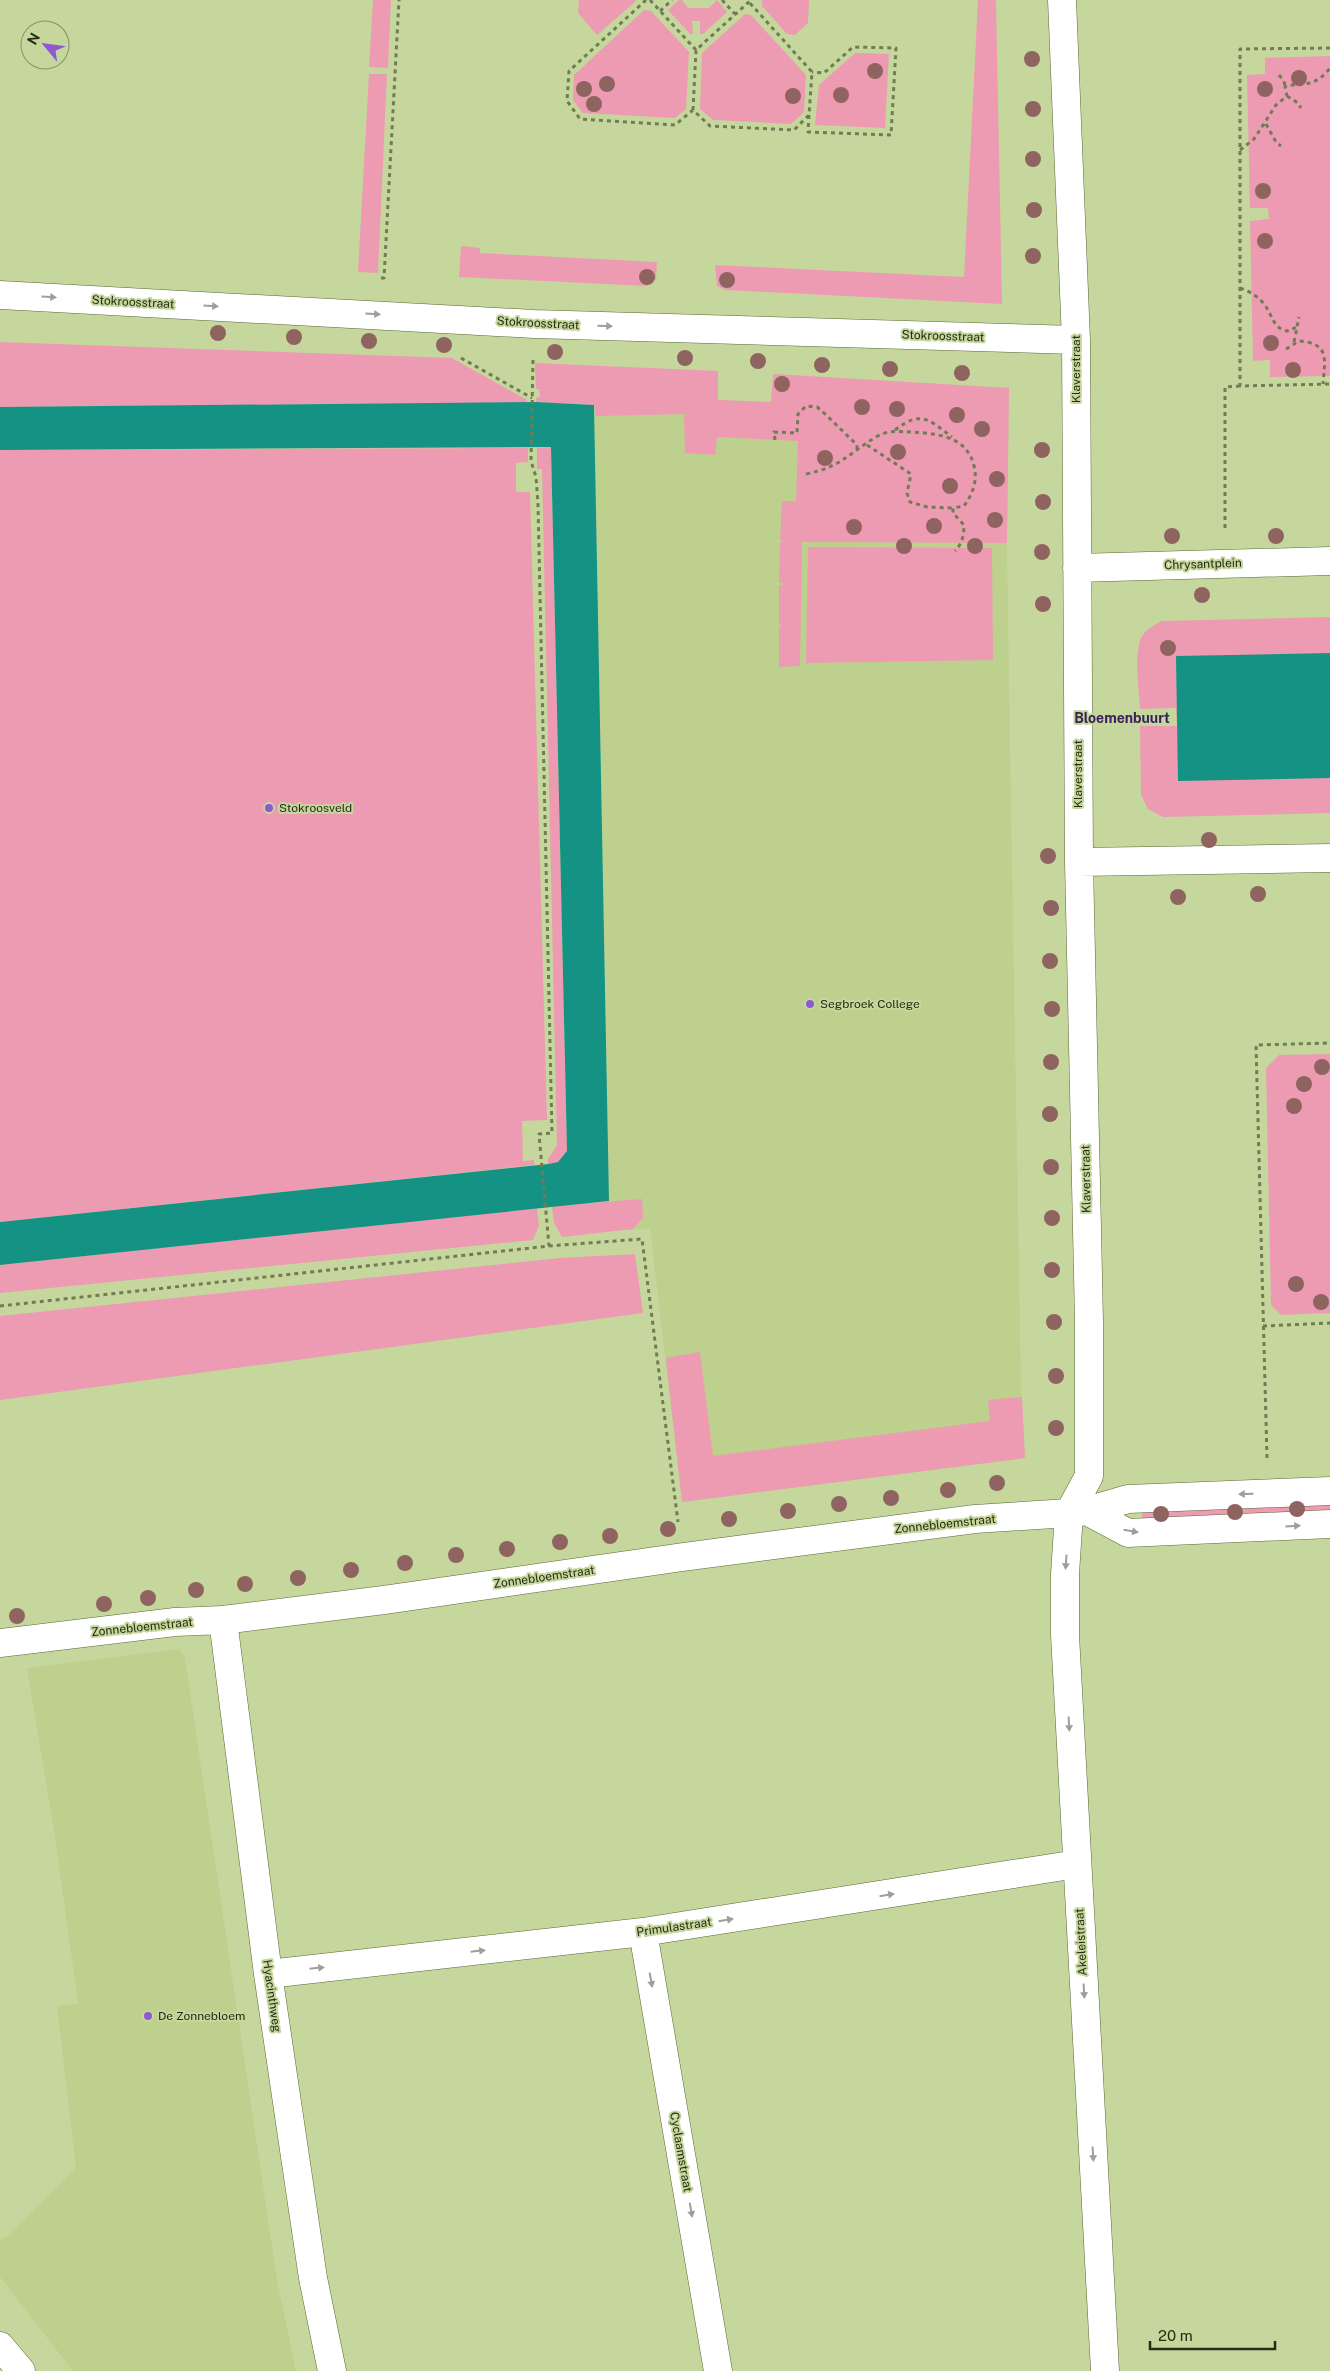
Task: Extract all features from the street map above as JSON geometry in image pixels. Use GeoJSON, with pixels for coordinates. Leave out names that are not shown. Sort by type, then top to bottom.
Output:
{"type":"FeatureCollection","features":[{"type":"Feature","properties":{"kind":"street","name":"Klaverstraat"},"geometry":{"type":"LineString","coordinates":[[1062,0],[1076,340],[1079,862],[1089,1321],[1089,1476],[1078,1512]]}},
{"type":"Feature","properties":{"kind":"street","name":"Stokroosstraat"},"geometry":{"type":"LineString","coordinates":[[0,295],[534,324],[1076,340]]}},
{"type":"Feature","properties":{"kind":"street","name":"Chrysantplein"},"geometry":{"type":"LineString","coordinates":[[1077,568],[1330,560]]}},
{"type":"Feature","properties":{"kind":"street"},"geometry":{"type":"LineString","coordinates":[[1079,862],[1330,858]]}},
{"type":"Feature","properties":{"kind":"street","name":"Zonnebloemstraat"},"geometry":{"type":"LineString","coordinates":[[0,1643],[175,1622],[223,1620],[384,1600],[683,1557],[975,1519],[1078,1512],[1128,1498],[1330,1491]]}},
{"type":"Feature","properties":{"kind":"street"},"geometry":{"type":"LineString","coordinates":[[1078,1512],[1128,1533],[1330,1524]]}},
{"type":"Feature","properties":{"kind":"street","name":"Akeleistraat"},"geometry":{"type":"LineString","coordinates":[[1078,1512],[1065,1574],[1065,1635],[1105,2371]]}},
{"type":"Feature","properties":{"kind":"street","name":"Hyacinthweg"},"geometry":{"type":"LineString","coordinates":[[223,1620],[268,1974],[313,2278],[332,2371]]}},
{"type":"Feature","properties":{"kind":"street","name":"Primulastraat"},"geometry":{"type":"LineString","coordinates":[[268,1974],[643,1932],[1077,1864]]}},
{"type":"Feature","properties":{"kind":"street","name":"Cyclaamstraat"},"geometry":{"type":"LineString","coordinates":[[643,1932],[718,2371]]}},
{"type":"Feature","properties":{"kind":"street"},"geometry":{"type":"LineString","coordinates":[[0,2346],[21,2371]]}},
{"type":"Feature","properties":{"kind":"path"},"geometry":{"type":"LineString","coordinates":[[374,278],[384,278],[399,0]]}},
{"type":"Feature","properties":{"kind":"path"},"geometry":{"type":"LineString","coordinates":[[696,50],[648,0],[569,71],[567,101],[580,119],[675,125],[693,110],[696,50],[750,1],[812,72],[824,73],[853,47],[896,48],[891,135],[808,132],[812,72]]}},
{"type":"Feature","properties":{"kind":"path"},"geometry":{"type":"LineString","coordinates":[[660,12],[672,0]]}},
{"type":"Feature","properties":{"kind":"path"},"geometry":{"type":"LineString","coordinates":[[722,0],[735,14]]}},
{"type":"Feature","properties":{"kind":"path"},"geometry":{"type":"LineString","coordinates":[[1240,386],[1240,50],[1330,48]]}},
{"type":"Feature","properties":{"kind":"path"},"geometry":{"type":"LineString","coordinates":[[1286,87],[1288,85],[1300,86],[1319,80],[1330,68]]}},
{"type":"Feature","properties":{"kind":"path"},"geometry":{"type":"LineString","coordinates":[[1280,75],[1284,80],[1287,96]]}},
{"type":"Feature","properties":{"kind":"path"},"geometry":{"type":"LineString","coordinates":[[1240,151],[1254,139],[1266,124],[1276,105],[1287,96]]}},
{"type":"Feature","properties":{"kind":"path"},"geometry":{"type":"LineString","coordinates":[[1287,96],[1298,103],[1301,108]]}},
{"type":"Feature","properties":{"kind":"path"},"geometry":{"type":"LineString","coordinates":[[693,110],[710,126],[785,130],[794,130],[809,115]]}},
{"type":"Feature","properties":{"kind":"path"},"geometry":{"type":"LineString","coordinates":[[1266,124],[1273,138],[1281,146]]}},
{"type":"Feature","properties":{"kind":"path"},"geometry":{"type":"LineString","coordinates":[[1240,288],[1249,291],[1262,302],[1274,324],[1279,328],[1290,331],[1296,327]]}},
{"type":"Feature","properties":{"kind":"path"},"geometry":{"type":"LineString","coordinates":[[1294,342],[1299,317]]}},
{"type":"Feature","properties":{"kind":"path"},"geometry":{"type":"LineString","coordinates":[[1286,349],[1294,342],[1309,341],[1319,345],[1324,351],[1323,384]]}},
{"type":"Feature","properties":{"kind":"path"},"geometry":{"type":"LineString","coordinates":[[458,356],[532,398],[531,460],[536,477],[538,505],[552,1132],[539,1134],[549,1246]]}},
{"type":"Feature","properties":{"kind":"path"},"geometry":{"type":"LineString","coordinates":[[1226,564],[1226,387],[1330,384]]}},
{"type":"Feature","properties":{"kind":"path"},"geometry":{"type":"LineString","coordinates":[[775,440],[774,432],[797,433],[798,414],[806,406],[817,407],[857,445],[857,449]]}},
{"type":"Feature","properties":{"kind":"path"},"geometry":{"type":"LineString","coordinates":[[806,474],[820,472],[837,465],[857,449],[876,437],[894,431],[911,419],[926,419],[954,439],[970,456],[974,467],[975,479],[970,498],[964,506],[953,508],[927,507],[910,502],[906,493],[911,474],[881,455],[875,448],[866,444]]}},
{"type":"Feature","properties":{"kind":"path"},"geometry":{"type":"LineString","coordinates":[[894,431],[929,432],[954,439]]}},
{"type":"Feature","properties":{"kind":"path"},"geometry":{"type":"LineString","coordinates":[[953,508],[953,513],[964,525],[959,547],[955,551]]}},
{"type":"Feature","properties":{"kind":"path"},"geometry":{"type":"LineString","coordinates":[[1267,1461],[1256,1045],[1330,1043]]}},
{"type":"Feature","properties":{"kind":"path"},"geometry":{"type":"LineString","coordinates":[[0,1306],[549,1246],[642,1239],[683,1557]]}},
{"type":"Feature","properties":{"kind":"path"},"geometry":{"type":"LineString","coordinates":[[1263,1326],[1330,1323]]}},
{"type":"Feature","properties":{"kind":"shaded area"},"geometry":{"type":"Polygon","coordinates":[[[373,0],[391,0],[388,68],[369,67],[373,0]]]}},
{"type":"Feature","properties":{"kind":"shaded area"},"geometry":{"type":"Polygon","coordinates":[[[579,0],[636,1],[597,35],[578,13],[579,0]]]}},
{"type":"Feature","properties":{"kind":"shaded area"},"geometry":{"type":"Polygon","coordinates":[[[679,0],[682,0],[688,8],[709,8],[717,0],[727,12],[703,34],[700,34],[700,21],[692,21],[693,34],[690,34],[668,10],[679,0]]]}},
{"type":"Feature","properties":{"kind":"shaded area"},"geometry":{"type":"Polygon","coordinates":[[[762,0],[809,0],[808,23],[795,35],[787,34],[762,6],[762,0]]]}},
{"type":"Feature","properties":{"kind":"shaded area"},"geometry":{"type":"Polygon","coordinates":[[[978,0],[996,0],[1002,304],[726,290],[717,286],[715,265],[964,277],[978,0]]]}},
{"type":"Feature","properties":{"kind":"shaded area"},"geometry":{"type":"Polygon","coordinates":[[[644,10],[651,11],[689,52],[686,109],[675,118],[583,113],[573,100],[574,75],[644,10]]]}},
{"type":"Feature","properties":{"kind":"shaded area"},"geometry":{"type":"Polygon","coordinates":[[[745,14],[751,15],[806,75],[804,112],[791,124],[713,120],[700,109],[702,53],[745,14]]]}},
{"type":"Feature","properties":{"kind":"shaded area"},"geometry":{"type":"Polygon","coordinates":[[[855,53],[889,54],[885,128],[815,125],[819,85],[855,53]]]}},
{"type":"Feature","properties":{"kind":"shaded area"},"geometry":{"type":"Polygon","coordinates":[[[1330,56],[1330,376],[1270,377],[1270,360],[1253,361],[1250,221],[1269,219],[1268,208],[1250,208],[1247,75],[1265,74],[1265,58],[1330,56]]]}},
{"type":"Feature","properties":{"kind":"shaded area"},"geometry":{"type":"Polygon","coordinates":[[[369,74],[387,74],[378,273],[358,272],[369,74]]]}},
{"type":"Feature","properties":{"kind":"shaded area"},"geometry":{"type":"Polygon","coordinates":[[[461,246],[480,248],[480,253],[657,262],[656,279],[647,286],[459,277],[461,246]]]}},
{"type":"Feature","properties":{"kind":"shaded area"},"geometry":{"type":"Polygon","coordinates":[[[0,342],[452,358],[527,400],[527,403],[0,407],[0,342]]]}},
{"type":"Feature","properties":{"kind":"shaded area"},"geometry":{"type":"Polygon","coordinates":[[[535,363],[718,371],[718,400],[771,402],[773,374],[1009,388],[1007,543],[802,542],[800,666],[779,667],[779,627],[782,625],[779,624],[779,585],[783,585],[783,583],[779,583],[780,543],[784,541],[780,540],[782,501],[796,501],[798,441],[717,437],[715,455],[685,453],[684,416],[686,414],[596,416],[594,405],[536,402],[536,398],[540,397],[539,389],[536,389],[535,363]]]}},
{"type":"Feature","properties":{"kind":"shaded area","name":"Segbroek College"},"geometry":{"type":"Polygon","coordinates":[[[718,371],[718,400],[771,402],[773,374],[1009,388],[1007,543],[1009,685],[1021,1387],[1025,1458],[682,1502],[650,1229],[610,1231],[594,405],[718,371]]]}},
{"type":"Feature","properties":{"kind":"shaded area"},"geometry":{"type":"Polygon","coordinates":[[[551,447],[567,1151],[558,1162],[548,1164],[548,1159],[557,1145],[542,469],[537,469],[537,448],[551,447]]]}},
{"type":"Feature","properties":{"kind":"shaded area","name":"Stokroosveld"},"geometry":{"type":"Polygon","coordinates":[[[528,448],[528,462],[516,463],[516,492],[530,492],[547,1120],[522,1121],[523,1161],[534,1160],[534,1165],[0,1222],[0,450],[528,448]]]}},
{"type":"Feature","properties":{"kind":"shaded area"},"geometry":{"type":"Polygon","coordinates":[[[808,547],[992,548],[993,660],[806,663],[808,547]]]}},
{"type":"Feature","properties":{"kind":"shaded area"},"geometry":{"type":"Polygon","coordinates":[[[1330,617],[1330,813],[1163,817],[1148,809],[1141,795],[1140,726],[1177,726],[1176,708],[1140,709],[1138,654],[1141,638],[1145,633],[1162,621],[1330,617]]]}},
{"type":"Feature","properties":{"kind":"shaded area"},"geometry":{"type":"Polygon","coordinates":[[[1330,1054],[1330,1313],[1281,1315],[1271,1305],[1266,1068],[1279,1055],[1330,1054]]]}},
{"type":"Feature","properties":{"kind":"shaded area"},"geometry":{"type":"Polygon","coordinates":[[[642,1199],[643,1218],[633,1229],[562,1237],[554,1223],[552,1206],[642,1199]]]}},
{"type":"Feature","properties":{"kind":"shaded area"},"geometry":{"type":"Polygon","coordinates":[[[537,1208],[539,1225],[533,1240],[0,1293],[0,1265],[537,1208]]]}},
{"type":"Feature","properties":{"kind":"shaded area"},"geometry":{"type":"Polygon","coordinates":[[[635,1254],[643,1313],[0,1400],[0,1316],[560,1258],[635,1254]]]}},
{"type":"Feature","properties":{"kind":"shaded area"},"geometry":{"type":"Polygon","coordinates":[[[700,1352],[713,1456],[990,1421],[988,1400],[1022,1397],[1025,1458],[682,1502],[666,1358],[700,1352]]]}},
{"type":"Feature","properties":{"kind":"shaded area"},"geometry":{"type":"Polygon","coordinates":[[[1330,1501],[1330,1515],[1142,1524],[1142,1511],[1330,1501]]]}},
{"type":"Feature","properties":{"kind":"shaded area","name":"De Zonnebloem"},"geometry":{"type":"Polygon","coordinates":[[[179,1649],[185,1658],[277,2280],[296,2371],[73,2371],[0,2277],[0,2240],[8,2235],[76,2168],[57,2006],[78,2004],[55,1837],[27,1668],[179,1649]]]}},
{"type":"Feature","properties":{"kind":"water"},"geometry":{"type":"Polygon","coordinates":[[[536,402],[594,405],[609,1201],[0,1265],[0,1222],[548,1164],[558,1162],[567,1151],[551,447],[0,450],[0,407],[536,402]]]}},
{"type":"Feature","properties":{"kind":"water"},"geometry":{"type":"Polygon","coordinates":[[[1330,653],[1330,778],[1178,781],[1176,656],[1330,653]]]}},
{"type":"Feature","properties":{"kind":"place","name":"Stokroosveld"},"geometry":{"type":"Point","coordinates":[269,808]}},
{"type":"Feature","properties":{"kind":"place","name":"Segbroek College"},"geometry":{"type":"Point","coordinates":[810,1004]}},
{"type":"Feature","properties":{"kind":"place","name":"De Zonnebloem"},"geometry":{"type":"Point","coordinates":[148,2016]}},
{"type":"Feature","properties":{"kind":"district","name":"Bloemenbuurt"},"geometry":{"type":"Point","coordinates":[1122,718]}}]}
